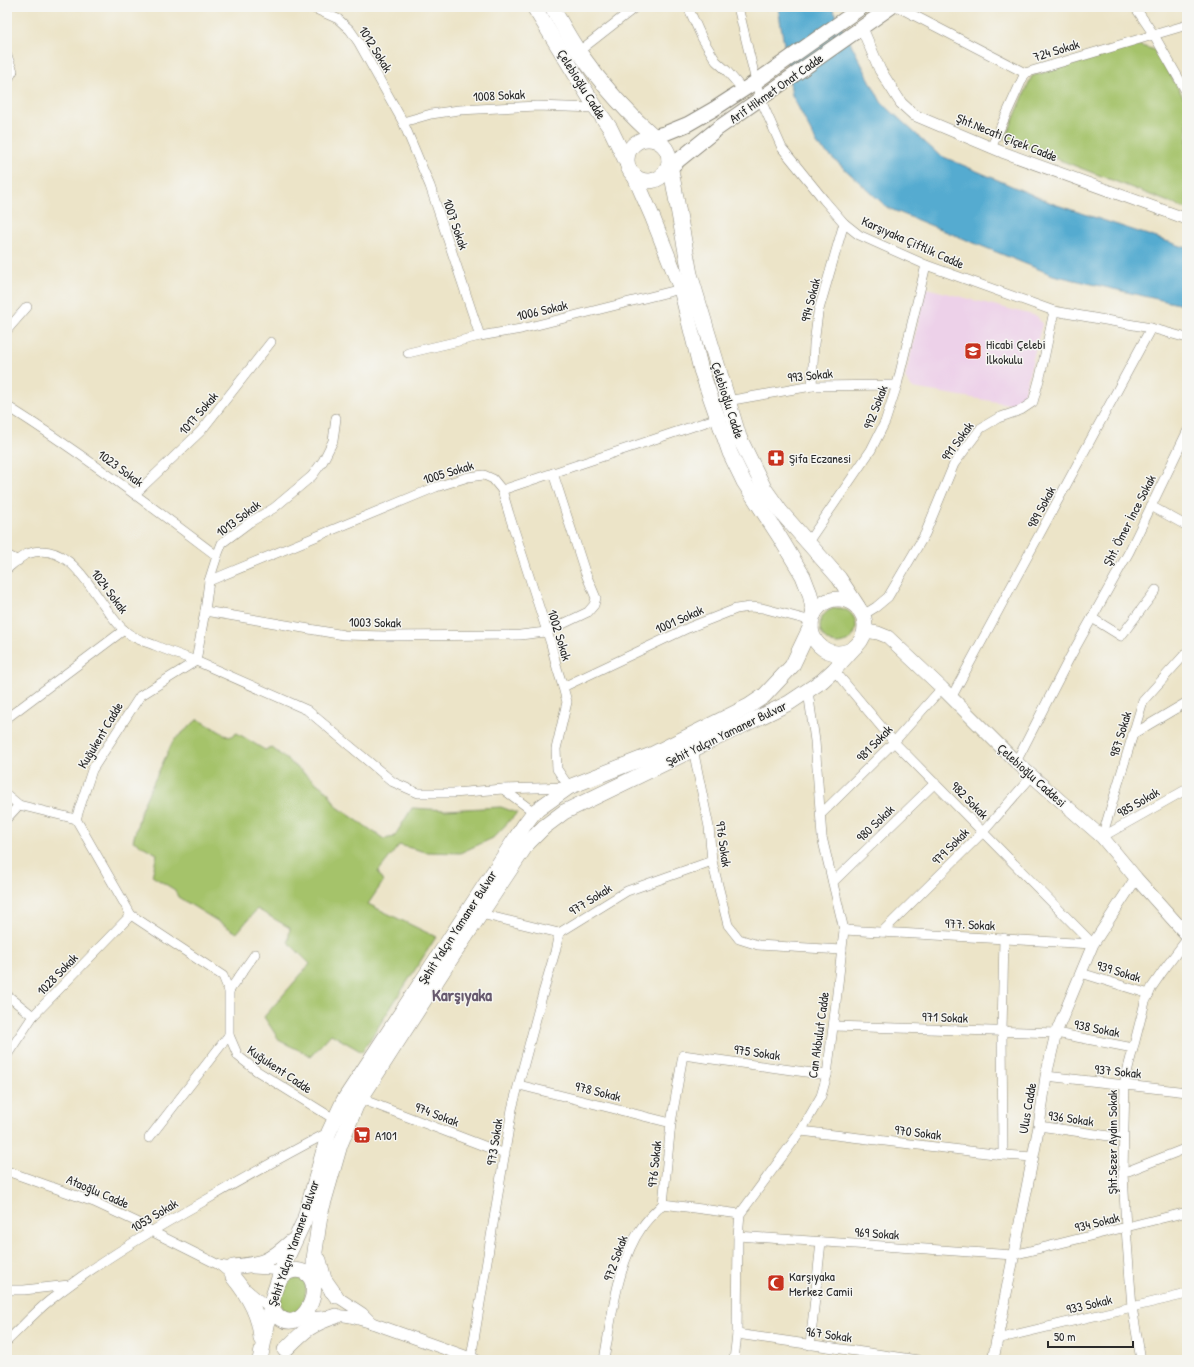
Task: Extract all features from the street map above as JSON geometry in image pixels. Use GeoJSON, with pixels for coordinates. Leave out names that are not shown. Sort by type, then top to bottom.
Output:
{"type":"FeatureCollection","features":[{"type":"Feature","properties":{"kind":"highway","name":"Çelebioğlu Cadde"},"geometry":{"type":"LineString","coordinates":[[534,7],[596,108],[610,128],[652,216],[681,289],[701,370],[730,452],[744,482],[804,576],[810,594],[812,620]]}},
{"type":"Feature","properties":{"kind":"highway","name":"Çelebioğlu Cadde"},"geometry":{"type":"LineString","coordinates":[[552,7],[578,52],[609,91],[653,138]]}},
{"type":"Feature","properties":{"kind":"highway"},"geometry":{"type":"LineString","coordinates":[[653,138],[665,146],[668,152],[668,166],[660,177],[647,181],[640,179],[630,169],[627,155],[630,149],[639,140],[653,138]]}},
{"type":"Feature","properties":{"kind":"highway","name":"Çelebioğlu Cadde"},"geometry":{"type":"LineString","coordinates":[[668,166],[690,274],[738,437],[764,488],[781,512],[839,578],[861,611]]}},
{"type":"Feature","properties":{"kind":"highway"},"geometry":{"type":"LineString","coordinates":[[834,600],[846,601],[861,611],[866,624],[866,631],[859,645],[845,653],[836,654],[828,652],[820,647],[815,640],[812,620],[819,607],[826,602],[834,600]]}},
{"type":"Feature","properties":{"kind":"highway","name":"Şehit Yalçın Yamaner Bulvar"},"geometry":{"type":"LineString","coordinates":[[261,1357],[278,1290],[296,1237],[304,1221],[331,1125],[344,1100],[525,824],[534,812],[569,787],[651,755],[749,706],[764,696],[792,666],[812,620]]}},
{"type":"Feature","properties":{"kind":"highway","name":"Şehit Yalçın Yamaner Bulvar"},"geometry":{"type":"LineString","coordinates":[[312,1281],[320,1215],[340,1144],[356,1106],[527,844],[535,835],[564,812],[789,703],[808,691],[834,670],[852,650]]}},
{"type":"Feature","properties":{"kind":"highway"},"geometry":{"type":"LineString","coordinates":[[261,1357],[261,1336],[258,1318],[252,1303],[229,1270],[255,1265],[266,1261],[278,1253],[296,1237]]}},
{"type":"Feature","properties":{"kind":"highway"},"geometry":{"type":"LineString","coordinates":[[317,1238],[320,1269],[324,1279],[336,1296]]}},
{"type":"Feature","properties":{"kind":"highway"},"geometry":{"type":"LineString","coordinates":[[283,1355],[299,1319],[307,1311],[314,1292],[312,1281],[304,1272],[298,1271],[278,1290],[281,1318],[299,1319]]}},
{"type":"Feature","properties":{"kind":"highway"},"geometry":{"type":"LineString","coordinates":[[283,1355],[311,1326],[319,1321],[336,1316]]}},
{"type":"Feature","properties":{"kind":"main road","name":"Arif Hikmet Onat Cadde"},"geometry":{"type":"LineString","coordinates":[[653,138],[688,124],[743,90],[864,7]]}},
{"type":"Feature","properties":{"kind":"main road","name":"Arif Hikmet Onat Cadde"},"geometry":{"type":"LineString","coordinates":[[668,166],[760,98],[777,88],[891,7]]}},
{"type":"Feature","properties":{"kind":"main road","name":"Çelebioğlu Caddesi"},"geometry":{"type":"LineString","coordinates":[[866,631],[878,633],[888,637],[942,688],[1016,762],[1102,837],[1187,935]]}},
{"type":"Feature","properties":{"kind":"street","name":"1012 Sokak"},"geometry":{"type":"LineString","coordinates":[[311,7],[338,19],[350,30],[359,43],[403,122]]}},
{"type":"Feature","properties":{"kind":"street"},"geometry":{"type":"LineString","coordinates":[[578,52],[632,9],[631,7]]}},
{"type":"Feature","properties":{"kind":"street"},"geometry":{"type":"LineString","coordinates":[[688,7],[702,38],[716,61],[743,90]]}},
{"type":"Feature","properties":{"kind":"street","name":"Karşıyaka Çiftlik Cadde"},"geometry":{"type":"LineString","coordinates":[[738,7],[762,77],[760,98],[782,148],[844,223],[858,235],[926,265],[1054,311],[1151,328],[1187,338]]}},
{"type":"Feature","properties":{"kind":"street"},"geometry":{"type":"LineString","coordinates":[[857,32],[864,7]]}},
{"type":"Feature","properties":{"kind":"street","name":"724 Sokak"},"geometry":{"type":"LineString","coordinates":[[898,7],[1025,73],[1187,25]]}},
{"type":"Feature","properties":{"kind":"street"},"geometry":{"type":"LineString","coordinates":[[1135,7],[1154,35],[1187,93]]}},
{"type":"Feature","properties":{"kind":"street","name":"Şht.Necati Çiçek Cadde"},"geometry":{"type":"LineString","coordinates":[[857,32],[901,103],[914,115],[991,148],[1187,219]]}},
{"type":"Feature","properties":{"kind":"street"},"geometry":{"type":"LineString","coordinates":[[7,56],[13,71],[7,81]]}},
{"type":"Feature","properties":{"kind":"street"},"geometry":{"type":"LineString","coordinates":[[991,148],[1025,73]]}},
{"type":"Feature","properties":{"kind":"street","name":"1008 Sokak"},"geometry":{"type":"LineString","coordinates":[[403,122],[431,114],[459,110],[537,106],[596,108]]}},
{"type":"Feature","properties":{"kind":"street","name":"1007 Sokak"},"geometry":{"type":"LineString","coordinates":[[403,122],[430,186],[480,336]]}},
{"type":"Feature","properties":{"kind":"street","name":"994 Sokak"},"geometry":{"type":"LineString","coordinates":[[812,386],[814,344],[818,313],[844,223]]}},
{"type":"Feature","properties":{"kind":"street","name":"992 Sokak"},"geometry":{"type":"LineString","coordinates":[[808,542],[871,450],[885,422],[897,385],[926,265]]}},
{"type":"Feature","properties":{"kind":"street","name":"1006 Sokak"},"geometry":{"type":"LineString","coordinates":[[408,353],[480,336],[521,329],[681,289]]}},
{"type":"Feature","properties":{"kind":"street"},"geometry":{"type":"LineString","coordinates":[[7,330],[27,307]]}},
{"type":"Feature","properties":{"kind":"street","name":"991 Sokak"},"geometry":{"type":"LineString","coordinates":[[861,611],[876,607],[888,597],[925,534],[954,464],[981,428],[998,418],[1021,410],[1033,402],[1041,373],[1054,311]]}},
{"type":"Feature","properties":{"kind":"street","name":"989 Sokak"},"geometry":{"type":"LineString","coordinates":[[952,698],[1151,328]]}},
{"type":"Feature","properties":{"kind":"street","name":"1017 Sokak"},"geometry":{"type":"LineString","coordinates":[[136,494],[201,431],[271,342]]}},
{"type":"Feature","properties":{"kind":"street","name":"993 Sokak"},"geometry":{"type":"LineString","coordinates":[[727,402],[812,386],[897,385]]}},
{"type":"Feature","properties":{"kind":"street","name":"1023 Sokak"},"geometry":{"type":"LineString","coordinates":[[7,406],[47,431],[136,494],[217,556]]}},
{"type":"Feature","properties":{"kind":"street","name":"1013 Sokak"},"geometry":{"type":"LineString","coordinates":[[196,662],[209,581],[222,544],[250,522],[274,508],[312,476],[323,460],[333,441],[336,418]]}},
{"type":"Feature","properties":{"kind":"street"},"geometry":{"type":"LineString","coordinates":[[502,490],[718,418]]}},
{"type":"Feature","properties":{"kind":"street","name":"Şht. Ömer İnce Sokak"},"geometry":{"type":"LineString","coordinates":[[1016,762],[1069,658],[1129,552],[1187,432]]}},
{"type":"Feature","properties":{"kind":"street","name":"1003 Sokak"},"geometry":{"type":"LineString","coordinates":[[205,611],[344,635],[520,635],[546,632],[588,612],[594,604],[596,598],[585,572],[553,473]]}},
{"type":"Feature","properties":{"kind":"street","name":"1005 Sokak"},"geometry":{"type":"LineString","coordinates":[[209,581],[436,487],[468,477],[484,475],[493,479],[502,490]]}},
{"type":"Feature","properties":{"kind":"street","name":"1002 Sokak"},"geometry":{"type":"LineString","coordinates":[[502,490],[564,687],[567,702],[556,749],[556,756],[557,769],[569,787]]}},
{"type":"Feature","properties":{"kind":"street"},"geometry":{"type":"LineString","coordinates":[[1151,506],[1187,526]]}},
{"type":"Feature","properties":{"kind":"street","name":"1024 Sokak"},"geometry":{"type":"LineString","coordinates":[[7,569],[25,555],[42,550],[58,554],[73,565],[124,630],[133,637],[196,662]]}},
{"type":"Feature","properties":{"kind":"street"},"geometry":{"type":"LineString","coordinates":[[7,555],[18,560]]}},
{"type":"Feature","properties":{"kind":"street"},"geometry":{"type":"LineString","coordinates":[[1092,618],[1121,636],[1156,590]]}},
{"type":"Feature","properties":{"kind":"street","name":"1001 Sokak"},"geometry":{"type":"LineString","coordinates":[[564,687],[688,628],[736,608],[762,608],[812,620]]}},
{"type":"Feature","properties":{"kind":"street"},"geometry":{"type":"LineString","coordinates":[[7,718],[124,630]]}},
{"type":"Feature","properties":{"kind":"street","name":"987 Sokak"},"geometry":{"type":"LineString","coordinates":[[1102,837],[1144,701],[1187,652]]}},
{"type":"Feature","properties":{"kind":"street"},"geometry":{"type":"LineString","coordinates":[[196,662],[307,710],[394,782],[418,793],[453,793],[503,789],[569,787]]}},
{"type":"Feature","properties":{"kind":"street","name":"Kuğukent Cadde"},"geometry":{"type":"LineString","coordinates":[[196,662],[140,696],[92,770],[76,819],[131,915],[223,976],[229,991],[229,1035],[238,1056],[257,1072],[331,1125]]}},
{"type":"Feature","properties":{"kind":"street","name":"982 Sokak"},"geometry":{"type":"LineString","coordinates":[[834,670],[894,742],[1093,944]]}},
{"type":"Feature","properties":{"kind":"street","name":"981 Sokak"},"geometry":{"type":"LineString","coordinates":[[821,814],[894,742],[942,688]]}},
{"type":"Feature","properties":{"kind":"street","name":"Can Akbulut Cadde"},"geometry":{"type":"LineString","coordinates":[[740,1214],[801,1131],[821,1096],[828,1075],[844,930],[822,837],[815,741],[808,691]]}},
{"type":"Feature","properties":{"kind":"street"},"geometry":{"type":"LineString","coordinates":[[1133,734],[1187,702]]}},
{"type":"Feature","properties":{"kind":"street","name":"976 Sokak"},"geometry":{"type":"LineString","coordinates":[[693,749],[709,828],[712,861],[728,925],[739,939],[758,945],[842,950]]}},
{"type":"Feature","properties":{"kind":"street","name":"979 Sokak"},"geometry":{"type":"LineString","coordinates":[[882,932],[983,832],[1032,776]]}},
{"type":"Feature","properties":{"kind":"street","name":"980 Sokak"},"geometry":{"type":"LineString","coordinates":[[833,882],[935,783]]}},
{"type":"Feature","properties":{"kind":"street"},"geometry":{"type":"LineString","coordinates":[[503,789],[534,812]]}},
{"type":"Feature","properties":{"kind":"street","name":"985 Sokak"},"geometry":{"type":"LineString","coordinates":[[1102,837],[1187,789]]}},
{"type":"Feature","properties":{"kind":"street"},"geometry":{"type":"LineString","coordinates":[[7,795],[19,805],[76,819]]}},
{"type":"Feature","properties":{"kind":"street"},"geometry":{"type":"LineString","coordinates":[[7,818],[19,805]]}},
{"type":"Feature","properties":{"kind":"street","name":"977 Sokak"},"geometry":{"type":"LineString","coordinates":[[559,933],[627,891],[712,861]]}},
{"type":"Feature","properties":{"kind":"street","name":"Ulus Cadde"},"geometry":{"type":"LineString","coordinates":[[993,1360],[1039,1126],[1046,1076],[1056,1033],[1093,944],[1136,878]]}},
{"type":"Feature","properties":{"kind":"street"},"geometry":{"type":"LineString","coordinates":[[481,914],[559,933]]}},
{"type":"Feature","properties":{"kind":"street","name":"1028 Sokak"},"geometry":{"type":"LineString","coordinates":[[7,1055],[34,1016],[131,915]]}},
{"type":"Feature","properties":{"kind":"street","name":"977. Sokak"},"geometry":{"type":"LineString","coordinates":[[844,930],[1093,944]]}},
{"type":"Feature","properties":{"kind":"street","name":"973 Sokak"},"geometry":{"type":"LineString","coordinates":[[474,1359],[512,1109],[541,1000],[556,952],[559,933]]}},
{"type":"Feature","properties":{"kind":"street"},"geometry":{"type":"LineString","coordinates":[[1003,1155],[1002,1031],[1004,938]]}},
{"type":"Feature","properties":{"kind":"street","name":"Şht.Sezer Aydın Sokak"},"geometry":{"type":"LineString","coordinates":[[1141,1360],[1132,1307],[1126,1228],[1123,1173],[1125,1084],[1145,1002],[1163,971],[1187,939]]}},
{"type":"Feature","properties":{"kind":"street"},"geometry":{"type":"LineString","coordinates":[[229,991],[255,954]]}},
{"type":"Feature","properties":{"kind":"street","name":"939 Sokak"},"geometry":{"type":"LineString","coordinates":[[1081,973],[1149,994]]}},
{"type":"Feature","properties":{"kind":"street"},"geometry":{"type":"LineString","coordinates":[[7,995],[34,1016]]}},
{"type":"Feature","properties":{"kind":"street","name":"971 Sokak"},"geometry":{"type":"LineString","coordinates":[[834,1026],[1056,1033]]}},
{"type":"Feature","properties":{"kind":"street","name":"938 Sokak"},"geometry":{"type":"LineString","coordinates":[[1056,1033],[1133,1048]]}},
{"type":"Feature","properties":{"kind":"street"},"geometry":{"type":"LineString","coordinates":[[149,1138],[229,1035]]}},
{"type":"Feature","properties":{"kind":"street","name":"976 Sokak"},"geometry":{"type":"LineString","coordinates":[[663,1204],[671,1123],[683,1055]]}},
{"type":"Feature","properties":{"kind":"street","name":"975 Sokak"},"geometry":{"type":"LineString","coordinates":[[683,1055],[828,1075]]}},
{"type":"Feature","properties":{"kind":"street","name":"937 Sokak"},"geometry":{"type":"LineString","coordinates":[[1046,1076],[1187,1092]]}},
{"type":"Feature","properties":{"kind":"street","name":"978 Sokak"},"geometry":{"type":"LineString","coordinates":[[519,1085],[671,1123]]}},
{"type":"Feature","properties":{"kind":"street","name":"974 Sokak"},"geometry":{"type":"LineString","coordinates":[[361,1099],[505,1154]]}},
{"type":"Feature","properties":{"kind":"street","name":"1053 Sokak"},"geometry":{"type":"LineString","coordinates":[[7,1341],[47,1302],[69,1285],[151,1231],[275,1160],[331,1125]]}},
{"type":"Feature","properties":{"kind":"street","name":"936 Sokak"},"geometry":{"type":"LineString","coordinates":[[1039,1126],[1123,1138]]}},
{"type":"Feature","properties":{"kind":"street","name":"970 Sokak"},"geometry":{"type":"LineString","coordinates":[[801,1131],[1003,1155],[1033,1157]]}},
{"type":"Feature","properties":{"kind":"street"},"geometry":{"type":"LineString","coordinates":[[1123,1173],[1187,1148]]}},
{"type":"Feature","properties":{"kind":"street","name":"Ataoğlu Cadde"},"geometry":{"type":"LineString","coordinates":[[7,1171],[94,1202],[137,1222],[151,1231],[229,1270],[278,1290]]}},
{"type":"Feature","properties":{"kind":"street"},"geometry":{"type":"LineString","coordinates":[[663,1204],[740,1214],[738,1236],[737,1334],[734,1360]]}},
{"type":"Feature","properties":{"kind":"street","name":"972 Sokak"},"geometry":{"type":"LineString","coordinates":[[604,1360],[616,1292],[629,1251],[642,1227],[663,1204]]}},
{"type":"Feature","properties":{"kind":"street","name":"934 Sokak"},"geometry":{"type":"LineString","coordinates":[[1013,1255],[1187,1212]]}},
{"type":"Feature","properties":{"kind":"street","name":"969 Sokak"},"geometry":{"type":"LineString","coordinates":[[738,1236],[1013,1255]]}},
{"type":"Feature","properties":{"kind":"street"},"geometry":{"type":"LineString","coordinates":[[810,1345],[821,1242]]}},
{"type":"Feature","properties":{"kind":"street","name":"Ataoğlu Cadde"},"geometry":{"type":"LineString","coordinates":[[229,1270],[278,1290]]}},
{"type":"Feature","properties":{"kind":"street"},"geometry":{"type":"LineString","coordinates":[[312,1281],[362,1313],[372,1323]]}},
{"type":"Feature","properties":{"kind":"street"},"geometry":{"type":"LineString","coordinates":[[7,1290],[24,1290],[69,1285]]}},
{"type":"Feature","properties":{"kind":"street","name":"933 Sokak"},"geometry":{"type":"LineString","coordinates":[[997,1339],[1187,1294]]}},
{"type":"Feature","properties":{"kind":"street"},"geometry":{"type":"LineString","coordinates":[[299,1319],[320,1316],[346,1316],[372,1323],[474,1359]]}},
{"type":"Feature","properties":{"kind":"street","name":"967 Sokak"},"geometry":{"type":"LineString","coordinates":[[737,1334],[918,1360]]}},
{"type":"Feature","properties":{"kind":"shaded area","name":"Hicabi Çelebi İlkokulu"},"geometry":{"type":"Polygon","coordinates":[[[926,288],[1037,316],[1042,324],[1021,406],[912,388],[905,378],[926,288]]]}},
{"type":"Feature","properties":{"kind":"green space"},"geometry":{"type":"Polygon","coordinates":[[[1138,45],[1155,50],[1187,103],[1187,209],[1005,139],[1032,76],[1138,45]]]}},
{"type":"Feature","properties":{"kind":"green space"},"geometry":{"type":"Polygon","coordinates":[[[838,608],[851,613],[856,626],[851,639],[838,644],[825,639],[820,626],[825,613],[838,608]]]}},
{"type":"Feature","properties":{"kind":"green space"},"geometry":{"type":"Polygon","coordinates":[[[198,719],[229,737],[237,733],[265,750],[271,747],[328,792],[336,806],[384,839],[394,837],[412,808],[446,810],[501,807],[517,813],[493,838],[460,853],[426,852],[399,845],[378,872],[383,882],[368,904],[436,937],[362,1052],[331,1034],[311,1056],[280,1041],[264,1017],[310,964],[288,942],[290,928],[257,909],[237,933],[178,897],[175,890],[152,876],[157,854],[133,841],[142,807],[173,741],[198,719]]]}},
{"type":"Feature","properties":{"kind":"green space"},"geometry":{"type":"Polygon","coordinates":[[[298,1278],[302,1280],[306,1287],[302,1308],[293,1313],[288,1312],[281,1306],[283,1291],[291,1279],[298,1278]]]}},
{"type":"Feature","properties":{"kind":"water"},"geometry":{"type":"Polygon","coordinates":[[[778,7],[832,7],[881,102],[939,155],[1054,204],[1187,248],[1187,306],[1053,275],[888,208],[818,145],[792,95],[778,7]]]}},
{"type":"Feature","properties":{"kind":"place","name":"Hicabi Çelebi İlkokulu"},"geometry":{"type":"Point","coordinates":[973,351]}},
{"type":"Feature","properties":{"kind":"place","name":"Şifa Eczanesi"},"geometry":{"type":"Point","coordinates":[776,458]}},
{"type":"Feature","properties":{"kind":"place","name":"A101"},"geometry":{"type":"Point","coordinates":[362,1135]}},
{"type":"Feature","properties":{"kind":"place","name":"Karşıyaka Merkez Camii"},"geometry":{"type":"Point","coordinates":[776,1283]}},
{"type":"Feature","properties":{"kind":"district","name":"Karşıyaka"},"geometry":{"type":"Point","coordinates":[462,994]}}]}
